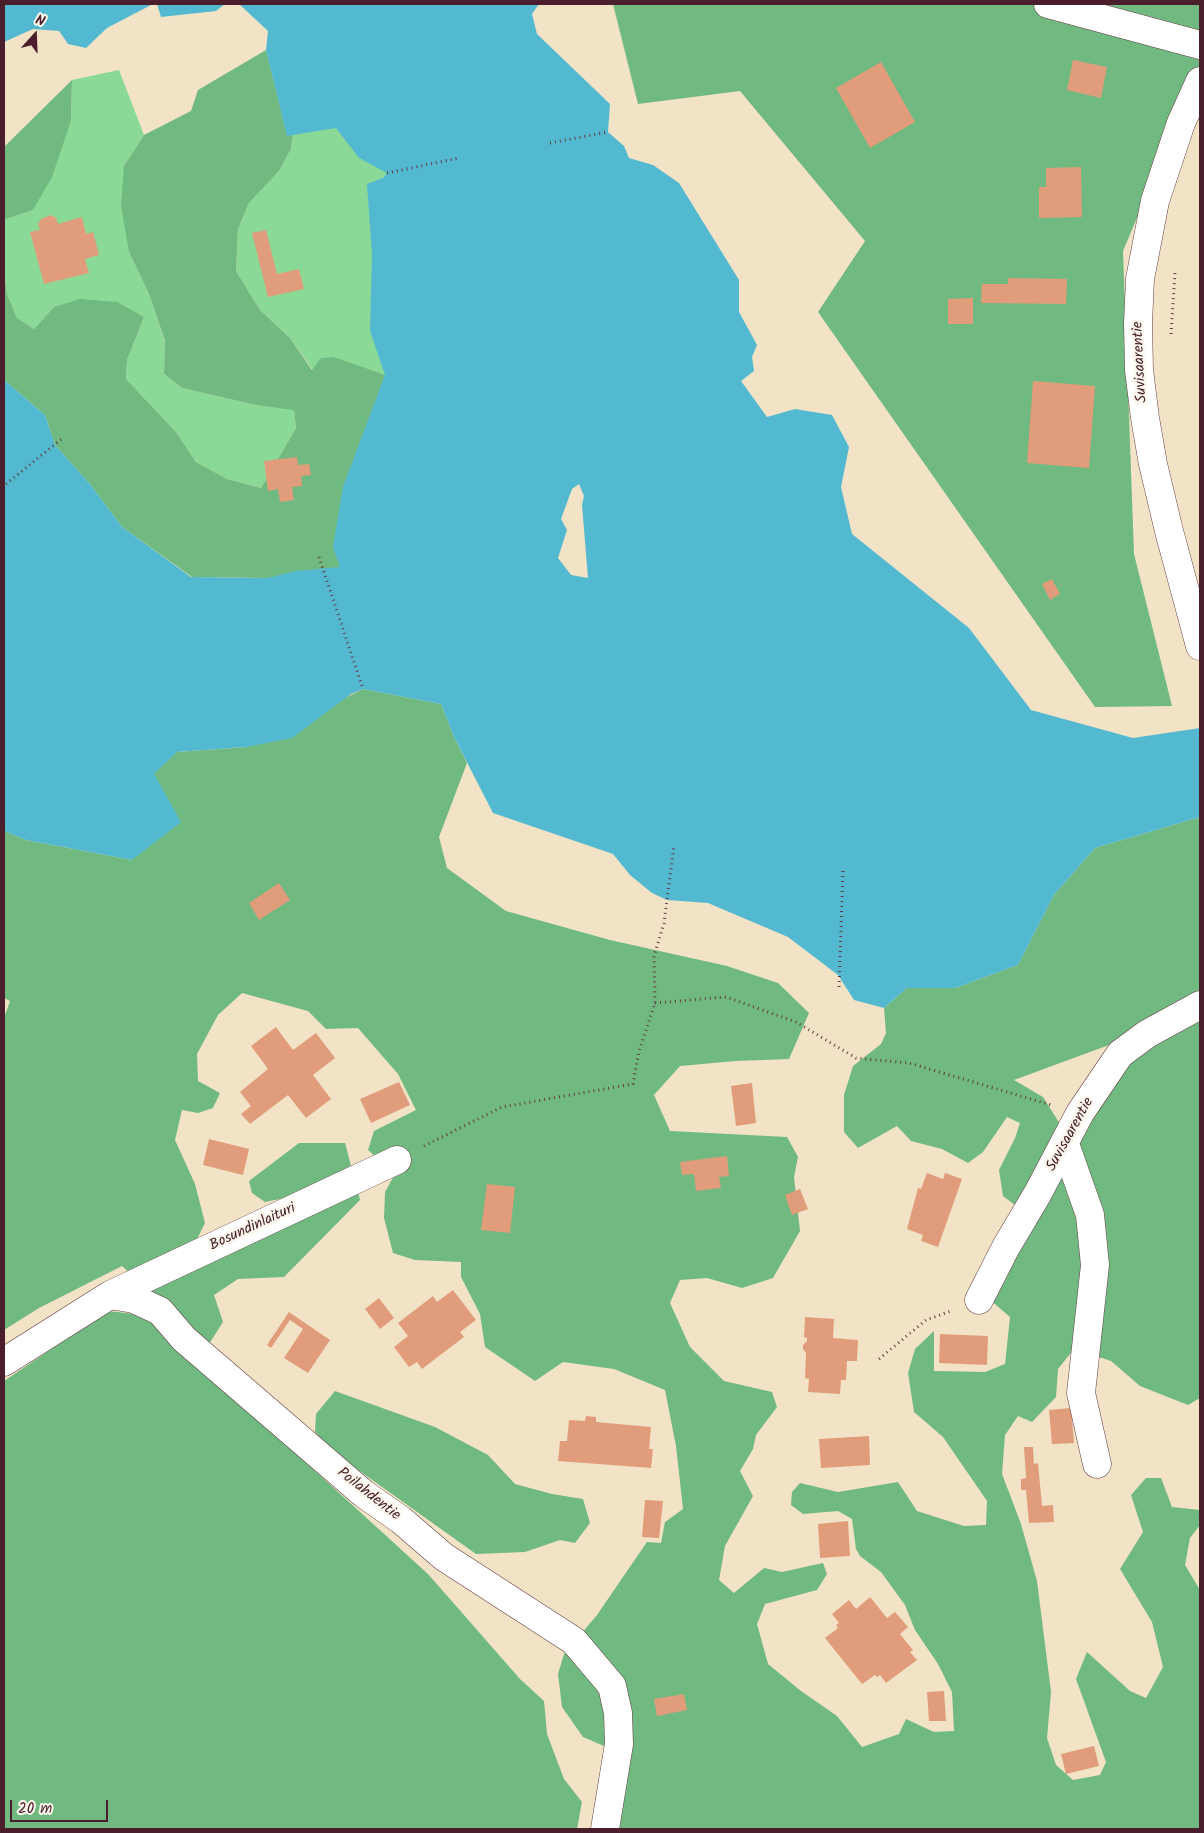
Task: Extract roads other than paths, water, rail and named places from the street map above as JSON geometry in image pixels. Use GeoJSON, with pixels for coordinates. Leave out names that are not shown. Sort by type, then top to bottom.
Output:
{"type":"FeatureCollection","features":[{"type":"Feature","properties":{"kind":"street"},"geometry":{"type":"LineString","coordinates":[[1048,4],[1200,44]]}},
{"type":"Feature","properties":{"kind":"street","name":"Suvisaarentie"},"geometry":{"type":"LineString","coordinates":[[1200,81],[1181,123],[1155,200],[1140,279],[1138,323],[1139,370],[1153,464],[1200,646]]}},
{"type":"Feature","properties":{"kind":"street","name":"Suvisaarentie"},"geometry":{"type":"LineString","coordinates":[[979,1300],[1006,1247],[1065,1144],[1080,1113],[1120,1054],[1147,1034],[1200,1005]]}},
{"type":"Feature","properties":{"kind":"street"},"geometry":{"type":"LineString","coordinates":[[1065,1144],[1090,1215],[1091,1223],[1095,1265],[1081,1393],[1097,1464]]}},
{"type":"Feature","properties":{"kind":"street","name":"Bosundinlaituri"},"geometry":{"type":"LineString","coordinates":[[110,1295],[396,1160]]}},
{"type":"Feature","properties":{"kind":"street"},"geometry":{"type":"LineString","coordinates":[[4,1362],[110,1295]]}},
{"type":"Feature","properties":{"kind":"street","name":"Poilahdentie"},"geometry":{"type":"LineString","coordinates":[[110,1295],[134,1299],[160,1311],[184,1340],[364,1494],[401,1520],[444,1557],[574,1641],[612,1686],[618,1713],[619,1744],[605,1829]]}},
{"type":"Feature","properties":{"kind":"water"},"geometry":{"type":"Polygon","coordinates":[[[4,4],[153,4],[107,28],[86,48],[68,44],[59,31],[33,29],[4,42],[4,4]]]}},
{"type":"Feature","properties":{"kind":"water"},"geometry":{"type":"Polygon","coordinates":[[[157,4],[225,4],[216,11],[161,17],[157,4]]]}},
{"type":"Feature","properties":{"kind":"water"},"geometry":{"type":"Polygon","coordinates":[[[239,4],[539,4],[532,14],[537,34],[610,104],[608,132],[624,146],[629,158],[653,165],[679,183],[739,280],[739,312],[757,345],[752,357],[754,371],[741,381],[767,417],[795,409],[832,415],[849,447],[841,487],[852,534],[969,628],[1031,710],[1133,738],[1200,728],[1200,817],[1095,848],[1054,895],[1018,965],[955,988],[907,988],[884,1008],[854,1000],[838,975],[788,937],[708,903],[667,900],[652,893],[630,875],[613,854],[493,813],[454,737],[441,704],[363,689],[351,694],[292,738],[246,747],[177,752],[154,774],[181,822],[132,860],[26,840],[4,831],[4,380],[45,415],[55,445],[89,483],[122,527],[191,577],[268,578],[295,571],[340,567],[333,547],[343,487],[385,375],[370,331],[372,254],[367,184],[383,178],[387,173],[359,158],[336,128],[287,136],[266,50],[268,31],[239,4]],[[579,484],[572,489],[561,519],[567,530],[558,558],[571,575],[588,578],[582,505],[584,496],[579,484]]]}}]}
